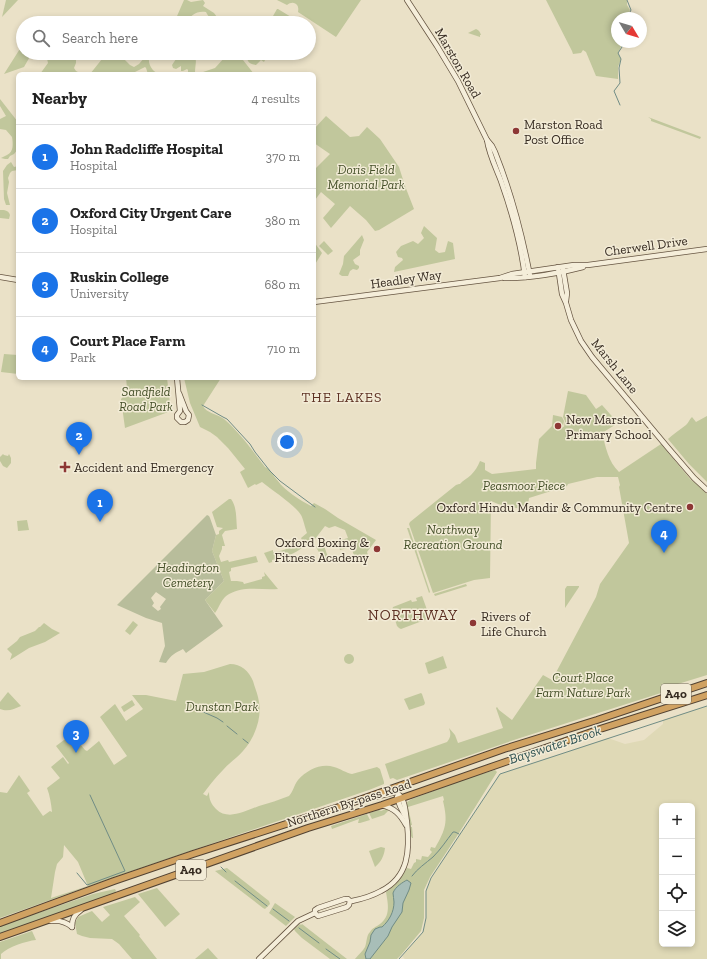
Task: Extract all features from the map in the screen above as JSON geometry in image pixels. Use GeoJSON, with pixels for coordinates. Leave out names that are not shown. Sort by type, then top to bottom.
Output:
{"type":"FeatureCollection","features":[{"type":"Feature","properties":{"kind":"highway","name":"Northern By-pass Road"},"geometry":{"type":"LineString","coordinates":[[0,923],[193,854],[365,798],[504,749],[707,684]]}},
{"type":"Feature","properties":{"kind":"highway","name":"Northern By-pass Road"},"geometry":{"type":"LineString","coordinates":[[0,937],[308,828],[400,799],[600,729],[707,695]]}},
{"type":"Feature","properties":{"kind":"main road","name":"Marston Road"},"geometry":{"type":"LineString","coordinates":[[407,0],[458,81],[487,140],[488,148],[502,182],[515,225],[522,258],[528,275]]}},
{"type":"Feature","properties":{"kind":"main road","name":"Cherwell Drive"},"geometry":{"type":"LineString","coordinates":[[528,275],[574,265],[588,265],[707,249]]}},
{"type":"Feature","properties":{"kind":"main road","name":"Cherwell Drive"},"geometry":{"type":"LineString","coordinates":[[561,269],[571,270],[588,265]]}},
{"type":"Feature","properties":{"kind":"main road","name":"Marsh Lane"},"geometry":{"type":"LineString","coordinates":[[561,269],[563,285],[562,294],[570,320],[581,341],[592,357],[674,455],[707,490]]}},
{"type":"Feature","properties":{"kind":"main road","name":"Headley Way"},"geometry":{"type":"LineString","coordinates":[[316,302],[500,278],[512,274],[528,275]]}},
{"type":"Feature","properties":{"kind":"main road"},"geometry":{"type":"LineString","coordinates":[[0,277],[16,280]]}},
{"type":"Feature","properties":{"kind":"main road"},"geometry":{"type":"LineString","coordinates":[[177,380],[183,411]]}},
{"type":"Feature","properties":{"kind":"main road"},"geometry":{"type":"LineString","coordinates":[[365,798],[396,792],[401,785]]}},
{"type":"Feature","properties":{"kind":"main road"},"geometry":{"type":"LineString","coordinates":[[315,913],[318,916],[347,907],[350,902],[381,891],[392,884],[400,874],[405,866],[408,849],[407,826],[406,819],[400,806],[400,799],[396,792]]}},
{"type":"Feature","properties":{"kind":"main road"},"geometry":{"type":"LineString","coordinates":[[382,805],[394,810],[401,816],[407,826]]}},
{"type":"Feature","properties":{"kind":"main road"},"geometry":{"type":"LineString","coordinates":[[259,959],[298,921],[315,913],[315,910],[318,908],[345,899],[348,899],[350,902]]}},
{"type":"Feature","properties":{"kind":"main road"},"geometry":{"type":"LineString","coordinates":[[43,921],[64,921],[72,927],[74,916],[89,905]]}},
{"type":"Feature","properties":{"kind":"shaded area"},"geometry":{"type":"Polygon","coordinates":[[[707,706],[707,959],[405,959],[402,956],[423,932],[426,918],[426,891],[431,878],[500,774],[608,738],[625,744],[644,740],[663,724],[663,720],[707,706]]]}},
{"type":"Feature","properties":{"kind":"green space"},"geometry":{"type":"Polygon","coordinates":[[[6,0],[18,0],[2,17],[6,0]]]}},
{"type":"Feature","properties":{"kind":"green space"},"geometry":{"type":"Polygon","coordinates":[[[184,0],[191,2],[203,0],[205,3],[203,6],[216,16],[208,16],[206,12],[199,12],[192,16],[177,16],[184,0]]]}},
{"type":"Feature","properties":{"kind":"green space"},"geometry":{"type":"Polygon","coordinates":[[[277,0],[361,0],[336,37],[316,24],[316,16],[304,16],[298,12],[298,7],[294,3],[287,5],[277,0]]]}},
{"type":"Feature","properties":{"kind":"green space"},"geometry":{"type":"Polygon","coordinates":[[[546,0],[627,0],[629,12],[611,12],[611,48],[620,48],[618,53],[621,59],[618,67],[618,79],[596,76],[586,52],[583,50],[581,53],[573,54],[546,0]]]}},
{"type":"Feature","properties":{"kind":"green space"},"geometry":{"type":"Polygon","coordinates":[[[278,9],[289,16],[273,16],[278,9]]]}},
{"type":"Feature","properties":{"kind":"green space"},"geometry":{"type":"Polygon","coordinates":[[[476,29],[481,35],[480,37],[468,33],[476,29]]]}},
{"type":"Feature","properties":{"kind":"green space"},"geometry":{"type":"Polygon","coordinates":[[[16,55],[16,60],[28,60],[24,67],[4,74],[16,55]]]}},
{"type":"Feature","properties":{"kind":"green space"},"geometry":{"type":"Polygon","coordinates":[[[47,60],[76,60],[74,68],[78,72],[41,72],[48,63],[47,60]]]}},
{"type":"Feature","properties":{"kind":"green space"},"geometry":{"type":"Polygon","coordinates":[[[101,60],[125,60],[134,67],[142,60],[149,60],[150,65],[156,72],[147,72],[145,67],[135,72],[92,72],[101,60]]]}},
{"type":"Feature","properties":{"kind":"green space"},"geometry":{"type":"Polygon","coordinates":[[[175,60],[196,60],[195,72],[188,72],[187,69],[181,71],[181,66],[176,69],[173,68],[172,65],[175,60]]]}},
{"type":"Feature","properties":{"kind":"green space"},"geometry":{"type":"Polygon","coordinates":[[[222,60],[243,60],[252,72],[245,72],[203,72],[215,68],[222,60]]]}},
{"type":"Feature","properties":{"kind":"green space"},"geometry":{"type":"Polygon","coordinates":[[[247,60],[261,60],[256,65],[247,60]]]}},
{"type":"Feature","properties":{"kind":"green space"},"geometry":{"type":"Polygon","coordinates":[[[0,99],[16,119],[16,152],[8,159],[1,158],[11,152],[12,137],[6,130],[0,129],[0,119],[6,116],[0,106],[0,99]]]}},
{"type":"Feature","properties":{"kind":"green space","name":"Doris Field Memorial Park"},"geometry":{"type":"Polygon","coordinates":[[[326,116],[350,137],[359,136],[367,127],[380,139],[399,167],[414,209],[375,231],[366,220],[350,206],[331,228],[323,218],[335,204],[321,192],[316,199],[316,168],[330,154],[316,144],[316,127],[326,116]]]}},
{"type":"Feature","properties":{"kind":"green space"},"geometry":{"type":"Polygon","coordinates":[[[648,117],[701,137],[700,139],[651,121],[648,117]]]}},
{"type":"Feature","properties":{"kind":"green space"},"geometry":{"type":"Polygon","coordinates":[[[11,162],[14,167],[16,166],[16,170],[12,171],[8,178],[9,182],[7,193],[10,205],[6,205],[4,199],[3,171],[11,162]]]}},
{"type":"Feature","properties":{"kind":"green space"},"geometry":{"type":"Polygon","coordinates":[[[0,210],[5,210],[8,212],[10,215],[9,219],[0,218],[0,210]]]}},
{"type":"Feature","properties":{"kind":"green space"},"geometry":{"type":"Polygon","coordinates":[[[424,226],[437,238],[435,250],[439,253],[445,252],[448,241],[453,243],[455,259],[394,272],[395,267],[403,260],[402,258],[398,257],[396,252],[401,246],[413,241],[418,244],[424,238],[421,233],[424,226]]]}},
{"type":"Feature","properties":{"kind":"green space"},"geometry":{"type":"Polygon","coordinates":[[[362,235],[364,240],[360,250],[360,255],[353,260],[359,268],[357,270],[353,269],[350,271],[348,276],[342,276],[339,274],[344,256],[362,235]]]}},
{"type":"Feature","properties":{"kind":"green space"},"geometry":{"type":"Polygon","coordinates":[[[324,241],[333,251],[328,255],[319,246],[324,241]]]}},
{"type":"Feature","properties":{"kind":"green space"},"geometry":{"type":"Polygon","coordinates":[[[316,245],[322,253],[316,263],[316,245]]]}},
{"type":"Feature","properties":{"kind":"green space"},"geometry":{"type":"Polygon","coordinates":[[[4,354],[16,355],[16,374],[1,372],[4,354]]]}},
{"type":"Feature","properties":{"kind":"green space","name":"Sandfield Road Park"},"geometry":{"type":"Polygon","coordinates":[[[126,380],[167,380],[171,411],[125,428],[121,399],[126,392],[126,380]]]}},
{"type":"Feature","properties":{"kind":"green space"},"geometry":{"type":"Polygon","coordinates":[[[184,380],[220,380],[203,406],[204,408],[230,424],[265,467],[288,492],[311,506],[314,503],[325,509],[376,540],[367,552],[369,558],[356,561],[351,547],[340,550],[337,541],[348,538],[345,530],[335,526],[329,528],[325,526],[315,539],[313,538],[299,550],[284,557],[272,560],[272,562],[269,563],[264,553],[273,550],[273,552],[281,551],[292,547],[302,540],[301,538],[307,533],[302,516],[289,503],[262,482],[248,488],[240,472],[245,469],[217,437],[200,427],[190,403],[184,380]]]}},
{"type":"Feature","properties":{"kind":"green space"},"geometry":{"type":"Polygon","coordinates":[[[568,391],[586,395],[596,409],[602,405],[618,423],[602,433],[610,459],[619,472],[661,444],[691,480],[707,494],[707,675],[665,688],[664,692],[520,738],[397,780],[393,778],[390,779],[385,764],[447,742],[450,735],[449,728],[455,735],[458,743],[503,728],[496,708],[497,707],[512,720],[543,675],[552,680],[596,597],[600,584],[629,543],[618,477],[597,477],[568,484],[567,486],[529,498],[528,505],[521,509],[491,501],[490,578],[474,580],[433,593],[409,524],[410,522],[456,485],[460,484],[470,476],[480,461],[485,463],[485,470],[492,474],[536,469],[539,439],[552,426],[553,415],[562,417],[564,421],[563,426],[561,426],[564,427],[565,421],[563,417],[568,391]]]}},
{"type":"Feature","properties":{"kind":"green space"},"geometry":{"type":"Polygon","coordinates":[[[707,416],[707,482],[689,464],[668,439],[686,425],[692,417],[696,422],[707,416]]]}},
{"type":"Feature","properties":{"kind":"green space"},"geometry":{"type":"Polygon","coordinates":[[[3,454],[8,456],[9,454],[11,458],[11,463],[7,468],[3,466],[0,461],[0,457],[3,454]]]}},
{"type":"Feature","properties":{"kind":"green space"},"geometry":{"type":"Polygon","coordinates":[[[229,499],[233,502],[236,513],[237,529],[225,531],[222,535],[225,546],[222,546],[219,556],[221,562],[228,560],[229,562],[256,556],[258,562],[231,568],[231,571],[229,572],[231,581],[243,582],[244,584],[262,579],[262,577],[265,576],[264,572],[278,589],[250,589],[229,594],[222,601],[215,613],[205,600],[224,581],[212,551],[216,535],[219,534],[219,531],[223,528],[217,527],[212,512],[229,499]]]}},
{"type":"Feature","properties":{"kind":"green space","name":"Headington Cemetery"},"geometry":{"type":"Polygon","coordinates":[[[207,515],[209,516],[216,535],[212,551],[224,581],[205,600],[223,626],[186,653],[183,649],[173,654],[166,663],[159,662],[165,646],[162,623],[146,618],[117,605],[207,515]],[[156,592],[151,598],[154,603],[152,606],[158,611],[161,609],[160,607],[166,599],[156,592]]]}},
{"type":"Feature","properties":{"kind":"green space"},"geometry":{"type":"Polygon","coordinates":[[[27,520],[29,530],[18,531],[17,521],[27,520]]]}},
{"type":"Feature","properties":{"kind":"green space"},"geometry":{"type":"Polygon","coordinates":[[[407,528],[409,528],[430,592],[429,593],[407,528]]]}},
{"type":"Feature","properties":{"kind":"green space"},"geometry":{"type":"Polygon","coordinates":[[[322,540],[329,560],[322,563],[320,554],[316,547],[322,540]]]}},
{"type":"Feature","properties":{"kind":"green space"},"geometry":{"type":"Polygon","coordinates":[[[466,584],[467,586],[435,596],[434,594],[466,584]]]}},
{"type":"Feature","properties":{"kind":"green space"},"geometry":{"type":"Polygon","coordinates":[[[567,586],[579,587],[565,608],[565,589],[567,586]]]}},
{"type":"Feature","properties":{"kind":"green space"},"geometry":{"type":"Polygon","coordinates":[[[422,596],[430,618],[401,629],[399,628],[392,610],[393,607],[411,600],[412,602],[417,601],[416,598],[422,596]]]}},
{"type":"Feature","properties":{"kind":"green space"},"geometry":{"type":"Polygon","coordinates":[[[133,621],[138,625],[130,635],[125,631],[133,621]]]}},
{"type":"Feature","properties":{"kind":"green space"},"geometry":{"type":"Polygon","coordinates":[[[44,623],[60,633],[45,642],[29,648],[10,660],[12,654],[7,649],[20,637],[35,631],[44,623]]]}},
{"type":"Feature","properties":{"kind":"green space"},"geometry":{"type":"Polygon","coordinates":[[[349,654],[354,659],[349,664],[344,659],[349,654]]]}},
{"type":"Feature","properties":{"kind":"green space"},"geometry":{"type":"Polygon","coordinates":[[[443,656],[447,668],[429,674],[425,663],[443,656]]]}},
{"type":"Feature","properties":{"kind":"green space","name":"Dunstan Park"},"geometry":{"type":"Polygon","coordinates":[[[230,664],[238,665],[247,671],[251,677],[260,708],[258,722],[251,741],[241,754],[217,776],[203,794],[207,796],[209,792],[212,803],[221,813],[231,815],[237,814],[289,796],[302,776],[314,768],[324,766],[334,767],[352,774],[377,767],[380,769],[384,784],[0,918],[0,792],[7,793],[19,775],[30,791],[27,793],[43,816],[50,811],[52,812],[47,788],[60,778],[51,767],[63,757],[68,764],[69,763],[56,746],[72,734],[87,751],[99,741],[114,765],[127,756],[100,717],[115,704],[126,721],[143,709],[132,695],[146,695],[176,701],[183,674],[204,672],[230,664]],[[64,845],[63,857],[57,864],[55,872],[51,898],[88,886],[78,862],[64,845]]]}},
{"type":"Feature","properties":{"kind":"green space"},"geometry":{"type":"Polygon","coordinates":[[[8,692],[21,706],[8,710],[0,709],[0,702],[8,692]]]}},
{"type":"Feature","properties":{"kind":"green space"},"geometry":{"type":"Polygon","coordinates":[[[421,693],[425,703],[424,705],[409,710],[404,699],[421,693]]]}},
{"type":"Feature","properties":{"kind":"green space"},"geometry":{"type":"Polygon","coordinates":[[[132,700],[135,705],[124,712],[121,707],[132,700]]]}},
{"type":"Feature","properties":{"kind":"green space"},"geometry":{"type":"Polygon","coordinates":[[[495,770],[497,772],[430,877],[424,890],[424,918],[421,931],[397,959],[355,959],[365,947],[368,935],[386,917],[388,910],[386,892],[398,881],[407,868],[411,869],[416,862],[416,859],[421,860],[422,856],[428,857],[432,852],[430,850],[431,847],[435,848],[444,830],[446,820],[443,796],[408,807],[413,838],[411,836],[406,807],[407,802],[468,778],[495,770]]]}},
{"type":"Feature","properties":{"kind":"green space"},"geometry":{"type":"Polygon","coordinates":[[[388,808],[389,810],[384,815],[372,819],[369,813],[379,810],[381,811],[388,808]]]}},
{"type":"Feature","properties":{"kind":"green space"},"geometry":{"type":"Polygon","coordinates":[[[367,814],[370,820],[358,823],[359,819],[332,829],[331,826],[367,814]]]}},
{"type":"Feature","properties":{"kind":"green space"},"geometry":{"type":"Polygon","coordinates":[[[381,847],[385,848],[384,854],[381,861],[375,867],[369,851],[381,847]]]}},
{"type":"Feature","properties":{"kind":"green space"},"geometry":{"type":"Polygon","coordinates":[[[227,868],[269,901],[270,904],[265,909],[263,908],[215,871],[227,868]]]}},
{"type":"Feature","properties":{"kind":"green space"},"geometry":{"type":"Polygon","coordinates":[[[157,888],[180,914],[165,927],[138,894],[157,888]]]}},
{"type":"Feature","properties":{"kind":"green space"},"geometry":{"type":"Polygon","coordinates":[[[115,889],[115,893],[0,934],[0,926],[93,894],[115,889]]]}},
{"type":"Feature","properties":{"kind":"green space"},"geometry":{"type":"Polygon","coordinates":[[[135,897],[140,902],[124,916],[157,959],[132,959],[119,944],[112,939],[90,938],[77,934],[75,923],[78,917],[92,911],[102,922],[110,915],[103,907],[135,897]]]}},
{"type":"Feature","properties":{"kind":"green space"},"geometry":{"type":"Polygon","coordinates":[[[275,903],[295,917],[286,926],[269,913],[275,903]]]}},
{"type":"Feature","properties":{"kind":"green space"},"geometry":{"type":"Polygon","coordinates":[[[300,924],[347,959],[330,959],[295,931],[294,929],[300,924]]]}},
{"type":"Feature","properties":{"kind":"green space"},"geometry":{"type":"Polygon","coordinates":[[[32,931],[36,940],[22,943],[8,949],[1,954],[0,959],[0,942],[32,931]]]}},
{"type":"Feature","properties":{"kind":"green space"},"geometry":{"type":"Polygon","coordinates":[[[208,948],[218,959],[195,959],[208,948]]]}},
{"type":"Feature","properties":{"kind":"water"},"geometry":{"type":"Polygon","coordinates":[[[407,880],[411,883],[403,903],[402,912],[388,936],[370,959],[366,959],[365,954],[371,935],[375,929],[382,927],[389,919],[394,906],[393,893],[399,885],[407,880]]]}},
{"type":"Feature","properties":{"kind":"waterway"},"geometry":{"type":"LineString","coordinates":[[627,0],[631,10],[630,12]]}},
{"type":"Feature","properties":{"kind":"waterway"},"geometry":{"type":"LineString","coordinates":[[620,105],[614,91],[620,83],[619,68],[621,59],[618,53],[621,48]]}},
{"type":"Feature","properties":{"kind":"waterway"},"geometry":{"type":"LineString","coordinates":[[202,405],[227,419],[250,444],[270,471],[280,481],[315,507]]}},
{"type":"Feature","properties":{"kind":"waterway","name":"Bayswater Brook"},"geometry":{"type":"LineString","coordinates":[[399,959],[423,932],[426,918],[426,891],[431,878],[500,774],[707,706]]}},
{"type":"Feature","properties":{"kind":"waterway"},"geometry":{"type":"LineString","coordinates":[[201,711],[223,722]]}},
{"type":"Feature","properties":{"kind":"waterway"},"geometry":{"type":"LineString","coordinates":[[227,726],[237,734]]}},
{"type":"Feature","properties":{"kind":"waterway"},"geometry":{"type":"LineString","coordinates":[[243,739],[248,743]]}},
{"type":"Feature","properties":{"kind":"waterway"},"geometry":{"type":"LineString","coordinates":[[77,873],[87,885],[125,871],[90,795]]}},
{"type":"Feature","properties":{"kind":"waterway"},"geometry":{"type":"LineString","coordinates":[[412,876],[436,854],[453,832],[459,834]]}},
{"type":"Feature","properties":{"kind":"waterway"},"geometry":{"type":"LineString","coordinates":[[221,867],[226,872]]}},
{"type":"Feature","properties":{"kind":"waterway"},"geometry":{"type":"LineString","coordinates":[[235,881],[267,906]]}},
{"type":"Feature","properties":{"kind":"waterway"},"geometry":{"type":"LineString","coordinates":[[273,909],[289,921]]}},
{"type":"Feature","properties":{"kind":"waterway"},"geometry":{"type":"LineString","coordinates":[[299,928],[319,943]]}},
{"type":"Feature","properties":{"kind":"waterway"},"geometry":{"type":"LineString","coordinates":[[326,949],[340,959]]}},
{"type":"Feature","properties":{"kind":"place","name":"Marston Road Post Office"},"geometry":{"type":"Point","coordinates":[516,131]}},
{"type":"Feature","properties":{"kind":"place","name":"New Marston Primary School"},"geometry":{"type":"Point","coordinates":[558,426]}},
{"type":"Feature","properties":{"kind":"place","name":"Oxford City Urgent Care"},"geometry":{"type":"Point","coordinates":[79,455]}},
{"type":"Feature","properties":{"kind":"place","name":"Accident and Emergency"},"geometry":{"type":"Point","coordinates":[65,467]}},
{"type":"Feature","properties":{"kind":"place","name":"Oxford Hindu Mandir & Community Centre"},"geometry":{"type":"Point","coordinates":[690,507]}},
{"type":"Feature","properties":{"kind":"place","name":"John Radcliffe Hospital"},"geometry":{"type":"Point","coordinates":[100,522]}},
{"type":"Feature","properties":{"kind":"place","name":"Oxford Boxing & Fitness Academy"},"geometry":{"type":"Point","coordinates":[377,549]}},
{"type":"Feature","properties":{"kind":"place","name":"Court Place Farm"},"geometry":{"type":"Point","coordinates":[664,553]}},
{"type":"Feature","properties":{"kind":"place","name":"Rivers of Life Church"},"geometry":{"type":"Point","coordinates":[473,623]}},
{"type":"Feature","properties":{"kind":"place","name":"Ruskin College"},"geometry":{"type":"Point","coordinates":[76,753]}},
{"type":"Feature","properties":{"kind":"district","name":"THE LAKES"},"geometry":{"type":"Point","coordinates":[342,397]}},
{"type":"Feature","properties":{"kind":"district","name":"NORTHWAY"},"geometry":{"type":"Point","coordinates":[413,615]}},
{"type":"Feature","properties":{"kind":"park label","name":"Peasmoor Piece"},"geometry":{"type":"Point","coordinates":[524,485]}},
{"type":"Feature","properties":{"kind":"park label","name":"Northway Recreation Ground"},"geometry":{"type":"Point","coordinates":[453,536]}},
{"type":"Feature","properties":{"kind":"park label","name":"Court Place Farm Nature Park"},"geometry":{"type":"Point","coordinates":[583,684]}}]}
